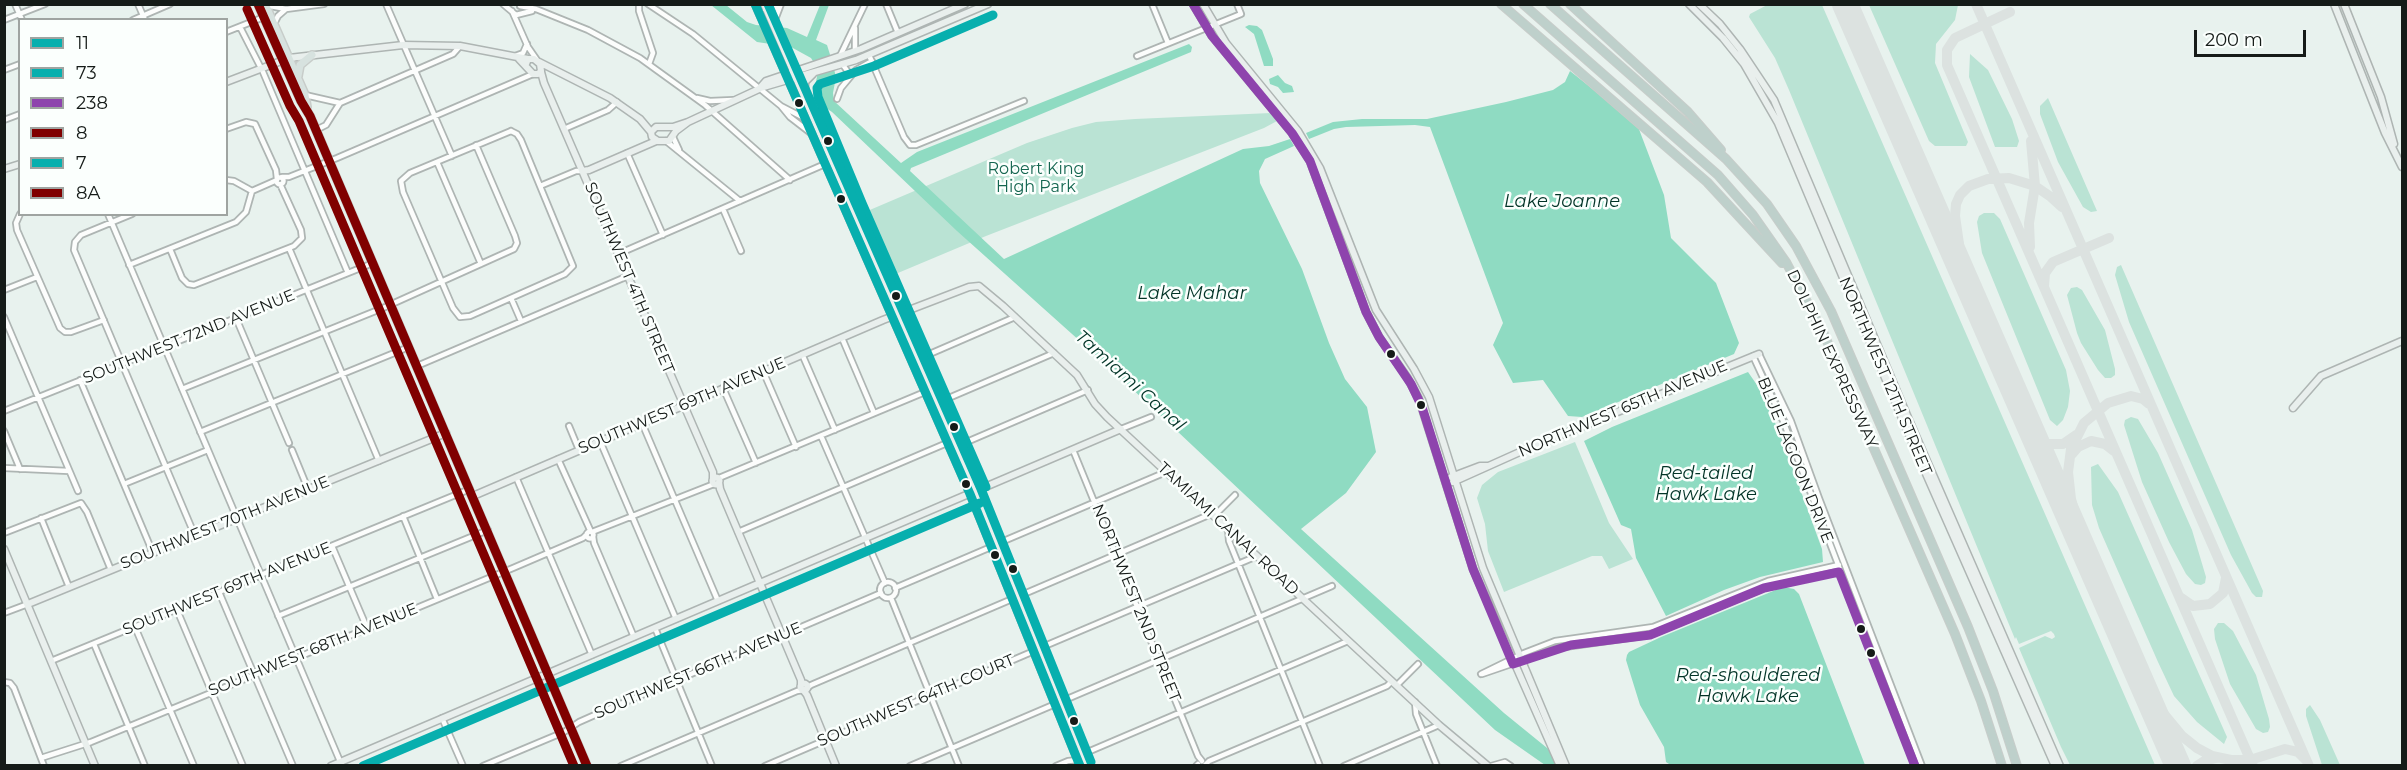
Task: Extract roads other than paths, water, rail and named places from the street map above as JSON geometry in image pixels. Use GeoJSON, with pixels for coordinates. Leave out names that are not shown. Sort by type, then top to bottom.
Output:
{"type":"FeatureCollection","features":[{"type":"Feature","properties":{"kind":"highway"},"geometry":{"type":"LineString","coordinates":[[1501,4],[1712,186],[1797,279]]}},
{"type":"Feature","properties":{"kind":"highway","name":"DOLPHIN EXPRESSWAY"},"geometry":{"type":"LineString","coordinates":[[1523,4],[1728,186],[1761,224],[1797,279],[1819,324],[1955,634],[1981,701],[2002,765]]}},
{"type":"Feature","properties":{"kind":"highway","name":"DOLPHIN EXPRESSWAY"},"geometry":{"type":"LineString","coordinates":[[1550,4],[1726,159],[1781,224],[1807,264],[1825,298],[1974,642],[1999,708],[2017,765]]}},
{"type":"Feature","properties":{"kind":"highway"},"geometry":{"type":"LineString","coordinates":[[1570,4],[1688,112],[1715,141],[1726,159]]}},
{"type":"Feature","properties":{"kind":"main road"},"geometry":{"type":"LineString","coordinates":[[258,4],[298,78],[305,95],[308,112]]}},
{"type":"Feature","properties":{"kind":"main road"},"geometry":{"type":"LineString","coordinates":[[755,4],[785,73],[806,99],[829,163],[925,392],[995,545],[1082,763]]}},
{"type":"Feature","properties":{"kind":"main road"},"geometry":{"type":"LineString","coordinates":[[759,88],[766,81],[785,73],[866,47],[965,4]]}},
{"type":"Feature","properties":{"kind":"main road"},"geometry":{"type":"LineString","coordinates":[[640,118],[653,136],[666,141],[688,122],[759,88],[870,58],[902,41],[988,4]]}},
{"type":"Feature","properties":{"kind":"main road"},"geometry":{"type":"LineString","coordinates":[[1193,4],[1295,132],[1324,177],[1380,318],[1425,389],[1483,568],[1566,765]]}},
{"type":"Feature","properties":{"kind":"main road"},"geometry":{"type":"LineString","coordinates":[[1203,4],[1210,26]]}},
{"type":"Feature","properties":{"kind":"main road","name":"NORTHWEST 12TH STREET"},"geometry":{"type":"LineString","coordinates":[[1689,4],[1723,38],[1739,58],[1758,85],[1778,123],[1912,442],[2055,765]]}},
{"type":"Feature","properties":{"kind":"main road","name":"NORTHWEST 12TH STREET"},"geometry":{"type":"LineString","coordinates":[[1699,4],[1720,24],[1740,49],[1765,85],[1783,119],[1923,452],[2060,765]]}},
{"type":"Feature","properties":{"kind":"main road"},"geometry":{"type":"LineString","coordinates":[[2334,4],[2385,133],[2403,167]]}},
{"type":"Feature","properties":{"kind":"main road"},"geometry":{"type":"LineString","coordinates":[[2344,4],[2384,106],[2395,150]]}},
{"type":"Feature","properties":{"kind":"main road"},"geometry":{"type":"LineString","coordinates":[[265,5],[301,101],[316,130],[391,304],[587,765]]}},
{"type":"Feature","properties":{"kind":"main road"},"geometry":{"type":"LineString","coordinates":[[765,7],[793,71],[792,79],[806,119],[829,163]]}},
{"type":"Feature","properties":{"kind":"main road"},"geometry":{"type":"LineString","coordinates":[[947,12],[951,20]]}},
{"type":"Feature","properties":{"kind":"main road"},"geometry":{"type":"LineString","coordinates":[[898,33],[902,41]]}},
{"type":"Feature","properties":{"kind":"main road"},"geometry":{"type":"LineString","coordinates":[[228,81],[286,58],[403,45],[460,46],[516,57]]}},
{"type":"Feature","properties":{"kind":"main road"},"geometry":{"type":"LineString","coordinates":[[866,47],[870,58]]}},
{"type":"Feature","properties":{"kind":"main road"},"geometry":{"type":"LineString","coordinates":[[298,78],[300,65],[312,55]]}},
{"type":"Feature","properties":{"kind":"main road","name":"SOUTHWEST 4TH STREET"},"geometry":{"type":"LineString","coordinates":[[516,57],[538,73],[544,83],[761,583],[836,765]]}},
{"type":"Feature","properties":{"kind":"main road"},"geometry":{"type":"LineString","coordinates":[[538,61],[538,73],[552,68]]}},
{"type":"Feature","properties":{"kind":"main road"},"geometry":{"type":"LineString","coordinates":[[527,63],[538,61],[590,86],[640,118],[673,133]]}},
{"type":"Feature","properties":{"kind":"main road"},"geometry":{"type":"LineString","coordinates":[[806,99],[805,84],[814,73]]}},
{"type":"Feature","properties":{"kind":"main road"},"geometry":{"type":"LineString","coordinates":[[582,171],[643,146],[653,136],[654,128],[659,126]]}},
{"type":"Feature","properties":{"kind":"main road"},"geometry":{"type":"LineString","coordinates":[[1295,132],[1314,170],[1371,321],[1419,399],[1473,569],[1560,765]]}},
{"type":"Feature","properties":{"kind":"main road","name":"SOUTHWEST 69TH AVENUE"},"geometry":{"type":"LineString","coordinates":[[471,492],[516,477],[894,315],[969,286],[976,286]]}},
{"type":"Feature","properties":{"kind":"main road","name":"TAMIAMI CANAL ROAD"},"geometry":{"type":"LineString","coordinates":[[976,286],[986,290],[1054,353],[1080,379],[1098,408],[1166,472],[1439,725],[1488,765]]}},
{"type":"Feature","properties":{"kind":"main road"},"geometry":{"type":"LineString","coordinates":[[894,315],[919,363],[972,493]]}},
{"type":"Feature","properties":{"kind":"main road"},"geometry":{"type":"LineString","coordinates":[[2293,408],[2321,376],[2403,341]]}},
{"type":"Feature","properties":{"kind":"main road","name":"NORTHWEST 65TH AVENUE"},"geometry":{"type":"LineString","coordinates":[[1446,482],[1480,466],[1487,466],[1756,355]]}},
{"type":"Feature","properties":{"kind":"main road"},"geometry":{"type":"LineString","coordinates":[[331,765],[341,764],[442,718],[1121,429]]}},
{"type":"Feature","properties":{"kind":"main road","name":"SOUTHWEST 70TH AVENUE"},"geometry":{"type":"LineString","coordinates":[[28,604],[446,433]]}},
{"type":"Feature","properties":{"kind":"main road"},"geometry":{"type":"LineString","coordinates":[[4,549],[95,765]]}},
{"type":"Feature","properties":{"kind":"street"},"geometry":{"type":"LineString","coordinates":[[15,4],[20,17]]}},
{"type":"Feature","properties":{"kind":"street"},"geometry":{"type":"LineString","coordinates":[[4,20],[20,17],[45,4]]}},
{"type":"Feature","properties":{"kind":"street"},"geometry":{"type":"LineString","coordinates":[[138,4],[144,17],[170,4]]}},
{"type":"Feature","properties":{"kind":"street"},"geometry":{"type":"LineString","coordinates":[[265,5],[286,9],[324,4]]}},
{"type":"Feature","properties":{"kind":"street"},"geometry":{"type":"LineString","coordinates":[[387,4],[452,156]]}},
{"type":"Feature","properties":{"kind":"street"},"geometry":{"type":"LineString","coordinates":[[503,4],[517,15],[541,12]]}},
{"type":"Feature","properties":{"kind":"street"},"geometry":{"type":"LineString","coordinates":[[639,4],[653,56],[649,64]]}},
{"type":"Feature","properties":{"kind":"street"},"geometry":{"type":"LineString","coordinates":[[765,7],[774,9],[781,4]]}},
{"type":"Feature","properties":{"kind":"street"},"geometry":{"type":"LineString","coordinates":[[773,25],[781,4]]}},
{"type":"Feature","properties":{"kind":"street"},"geometry":{"type":"LineString","coordinates":[[838,56],[855,28],[864,4]]}},
{"type":"Feature","properties":{"kind":"street"},"geometry":{"type":"LineString","coordinates":[[886,4],[898,33]]}},
{"type":"Feature","properties":{"kind":"street"},"geometry":{"type":"LineString","coordinates":[[944,4],[947,12]]}},
{"type":"Feature","properties":{"kind":"street"},"geometry":{"type":"LineString","coordinates":[[1152,4],[1168,43]]}},
{"type":"Feature","properties":{"kind":"street"},"geometry":{"type":"LineString","coordinates":[[1137,56],[1241,14],[1238,4]]}},
{"type":"Feature","properties":{"kind":"street"},"geometry":{"type":"LineString","coordinates":[[519,27],[521,13],[519,5],[588,30],[640,58],[712,111],[790,180]]}},
{"type":"Feature","properties":{"kind":"street"},"geometry":{"type":"LineString","coordinates":[[640,13],[649,5],[693,34],[813,135]]}},
{"type":"Feature","properties":{"kind":"street"},"geometry":{"type":"LineString","coordinates":[[274,24],[278,16],[286,9]]}},
{"type":"Feature","properties":{"kind":"street"},"geometry":{"type":"LineString","coordinates":[[512,11],[527,45],[538,61]]}},
{"type":"Feature","properties":{"kind":"street"},"geometry":{"type":"LineString","coordinates":[[228,31],[264,17]]}},
{"type":"Feature","properties":{"kind":"street"},"geometry":{"type":"LineString","coordinates":[[240,27],[305,170],[348,273]]}},
{"type":"Feature","properties":{"kind":"street"},"geometry":{"type":"LineString","coordinates":[[855,28],[855,51]]}},
{"type":"Feature","properties":{"kind":"street"},"geometry":{"type":"LineString","coordinates":[[516,57],[523,53],[527,45]]}},
{"type":"Feature","properties":{"kind":"street"},"geometry":{"type":"LineString","coordinates":[[521,78],[527,63],[527,45]]}},
{"type":"Feature","properties":{"kind":"street"},"geometry":{"type":"LineString","coordinates":[[316,130],[326,125],[340,103],[453,54],[460,46]]}},
{"type":"Feature","properties":{"kind":"street"},"geometry":{"type":"LineString","coordinates":[[640,58],[651,48]]}},
{"type":"Feature","properties":{"kind":"street"},"geometry":{"type":"LineString","coordinates":[[837,99],[841,88],[870,58],[903,137],[910,146],[1024,101]]}},
{"type":"Feature","properties":{"kind":"street"},"geometry":{"type":"LineString","coordinates":[[840,65],[851,76]]}},
{"type":"Feature","properties":{"kind":"street"},"geometry":{"type":"LineString","coordinates":[[252,191],[329,161],[521,78],[538,73]]}},
{"type":"Feature","properties":{"kind":"street"},"geometry":{"type":"LineString","coordinates":[[305,95],[340,103]]}},
{"type":"Feature","properties":{"kind":"street"},"geometry":{"type":"LineString","coordinates":[[694,97],[711,101],[734,100]]}},
{"type":"Feature","properties":{"kind":"street"},"geometry":{"type":"LineString","coordinates":[[564,129],[608,110],[617,102]]}},
{"type":"Feature","properties":{"kind":"street"},"geometry":{"type":"LineString","coordinates":[[781,106],[806,119]]}},
{"type":"Feature","properties":{"kind":"street"},"geometry":{"type":"LineString","coordinates":[[170,249],[182,278],[188,284],[200,284],[289,248],[302,238],[301,230],[258,128],[251,122],[244,122],[228,128]]}},
{"type":"Feature","properties":{"kind":"street"},"geometry":{"type":"LineString","coordinates":[[513,131],[520,138],[571,257],[573,267],[565,274],[511,298],[468,316],[459,316],[454,311],[403,192],[402,179],[408,174],[476,145],[513,131]]}},
{"type":"Feature","properties":{"kind":"street"},"geometry":{"type":"LineString","coordinates":[[673,133],[679,150]]}},
{"type":"Feature","properties":{"kind":"street"},"geometry":{"type":"LineString","coordinates":[[666,141],[740,201]]}},
{"type":"Feature","properties":{"kind":"street"},"geometry":{"type":"LineString","coordinates":[[182,389],[325,332],[512,251],[516,246],[515,236],[476,145]]}},
{"type":"Feature","properties":{"kind":"street"},"geometry":{"type":"LineString","coordinates":[[627,153],[663,235]]}},
{"type":"Feature","properties":{"kind":"street"},"geometry":{"type":"LineString","coordinates":[[437,162],[481,264]]}},
{"type":"Feature","properties":{"kind":"street"},"geometry":{"type":"LineString","coordinates":[[618,254],[829,163]]}},
{"type":"Feature","properties":{"kind":"street"},"geometry":{"type":"LineString","coordinates":[[540,186],[576,171],[582,171]]}},
{"type":"Feature","properties":{"kind":"street"},"geometry":{"type":"LineString","coordinates":[[228,180],[252,191]]}},
{"type":"Feature","properties":{"kind":"street"},"geometry":{"type":"LineString","coordinates":[[129,265],[236,222],[246,212],[252,191]]}},
{"type":"Feature","properties":{"kind":"street"},"geometry":{"type":"LineString","coordinates":[[723,209],[741,251]]}},
{"type":"Feature","properties":{"kind":"street"},"geometry":{"type":"LineString","coordinates":[[18,216],[17,230],[56,322],[62,330],[71,332],[104,320]]}},
{"type":"Feature","properties":{"kind":"street"},"geometry":{"type":"LineString","coordinates":[[109,216],[341,764]]}},
{"type":"Feature","properties":{"kind":"street"},"geometry":{"type":"LineString","coordinates":[[127,216],[81,235],[75,242],[75,252],[195,536]]}},
{"type":"Feature","properties":{"kind":"street"},"geometry":{"type":"LineString","coordinates":[[289,248],[379,461]]}},
{"type":"Feature","properties":{"kind":"street","name":"SOUTHWEST 72ND AVENUE"},"geometry":{"type":"LineString","coordinates":[[4,411],[373,263]]}},
{"type":"Feature","properties":{"kind":"street"},"geometry":{"type":"LineString","coordinates":[[417,366],[628,276]]}},
{"type":"Feature","properties":{"kind":"street"},"geometry":{"type":"LineString","coordinates":[[4,290],[37,277]]}},
{"type":"Feature","properties":{"kind":"street"},"geometry":{"type":"LineString","coordinates":[[511,298],[521,321]]}},
{"type":"Feature","properties":{"kind":"street"},"geometry":{"type":"LineString","coordinates":[[4,317],[78,491]]}},
{"type":"Feature","properties":{"kind":"street"},"geometry":{"type":"LineString","coordinates":[[915,356],[925,356],[1015,317]]}},
{"type":"Feature","properties":{"kind":"street"},"geometry":{"type":"LineString","coordinates":[[236,318],[289,443]]}},
{"type":"Feature","properties":{"kind":"street"},"geometry":{"type":"LineString","coordinates":[[842,338],[874,413]]}},
{"type":"Feature","properties":{"kind":"street"},"geometry":{"type":"LineString","coordinates":[[200,432],[409,347]]}},
{"type":"Feature","properties":{"kind":"street"},"geometry":{"type":"LineString","coordinates":[[934,400],[944,400],[1054,353]]}},
{"type":"Feature","properties":{"kind":"street"},"geometry":{"type":"LineString","coordinates":[[802,354],[835,430]]}},
{"type":"Feature","properties":{"kind":"street","name":"BLUE LAGOON DRIVE"},"geometry":{"type":"LineString","coordinates":[[1756,355],[1915,765]]}},
{"type":"Feature","properties":{"kind":"street","name":"BLUE LAGOON DRIVE"},"geometry":{"type":"LineString","coordinates":[[1756,355],[1791,421],[1922,765]]}},
{"type":"Feature","properties":{"kind":"street"},"geometry":{"type":"LineString","coordinates":[[919,363],[925,356]]}},
{"type":"Feature","properties":{"kind":"street"},"geometry":{"type":"LineString","coordinates":[[763,371],[796,447]]}},
{"type":"Feature","properties":{"kind":"street"},"geometry":{"type":"LineString","coordinates":[[80,380],[153,553]]}},
{"type":"Feature","properties":{"kind":"street"},"geometry":{"type":"LineString","coordinates":[[723,388],[756,464]]}},
{"type":"Feature","properties":{"kind":"street"},"geometry":{"type":"LineString","coordinates":[[955,447],[1088,390]]}},
{"type":"Feature","properties":{"kind":"street","name":"SOUTHWEST 68TH AVENUE"},"geometry":{"type":"LineString","coordinates":[[41,758],[86,743],[296,658],[549,553],[925,392]]}},
{"type":"Feature","properties":{"kind":"street"},"geometry":{"type":"LineString","coordinates":[[938,407],[944,400]]}},
{"type":"Feature","properties":{"kind":"street"},"geometry":{"type":"LineString","coordinates":[[1121,429],[1151,417]]}},
{"type":"Feature","properties":{"kind":"street"},"geometry":{"type":"LineString","coordinates":[[642,423],[718,601]]}},
{"type":"Feature","properties":{"kind":"street"},"geometry":{"type":"LineString","coordinates":[[569,426],[579,450]]}},
{"type":"Feature","properties":{"kind":"street"},"geometry":{"type":"LineString","coordinates":[[4,431],[20,469]]}},
{"type":"Feature","properties":{"kind":"street"},"geometry":{"type":"LineString","coordinates":[[822,436],[885,583]]}},
{"type":"Feature","properties":{"kind":"street"},"geometry":{"type":"LineString","coordinates":[[600,441],[676,619]]}},
{"type":"Feature","properties":{"kind":"street"},"geometry":{"type":"LineString","coordinates":[[738,532],[947,443]]}},
{"type":"Feature","properties":{"kind":"street"},"geometry":{"type":"LineString","coordinates":[[124,484],[208,450]]}},
{"type":"Feature","properties":{"kind":"street"},"geometry":{"type":"LineString","coordinates":[[292,450],[308,489]]}},
{"type":"Feature","properties":{"kind":"street","name":"NORTHWEST 2ND STREET"},"geometry":{"type":"LineString","coordinates":[[1073,450],[1201,763]]}},
{"type":"Feature","properties":{"kind":"street"},"geometry":{"type":"LineString","coordinates":[[558,459],[634,637]]}},
{"type":"Feature","properties":{"kind":"street"},"geometry":{"type":"LineString","coordinates":[[4,468],[69,471]]}},
{"type":"Feature","properties":{"kind":"street"},"geometry":{"type":"LineString","coordinates":[[895,588],[1166,472]]}},
{"type":"Feature","properties":{"kind":"street"},"geometry":{"type":"LineString","coordinates":[[516,477],[592,655]]}},
{"type":"Feature","properties":{"kind":"street","name":"SOUTHWEST 69TH AVENUE"},"geometry":{"type":"LineString","coordinates":[[51,661],[403,516],[471,492]]}},
{"type":"Feature","properties":{"kind":"street"},"geometry":{"type":"LineString","coordinates":[[621,765],[1213,515],[1235,495]]}},
{"type":"Feature","properties":{"kind":"street"},"geometry":{"type":"LineString","coordinates":[[4,533],[81,504],[87,512],[111,570]]}},
{"type":"Feature","properties":{"kind":"street"},"geometry":{"type":"LineString","coordinates":[[403,516],[437,599]]}},
{"type":"Feature","properties":{"kind":"street"},"geometry":{"type":"LineString","coordinates":[[41,518],[69,587]]}},
{"type":"Feature","properties":{"kind":"street"},"geometry":{"type":"LineString","coordinates":[[278,616],[488,530]]}},
{"type":"Feature","properties":{"kind":"street"},"geometry":{"type":"LineString","coordinates":[[1228,530],[1229,541],[1238,564],[1320,765]]}},
{"type":"Feature","properties":{"kind":"street"},"geometry":{"type":"LineString","coordinates":[[332,546],[367,628]]}},
{"type":"Feature","properties":{"kind":"street"},"geometry":{"type":"LineString","coordinates":[[1037,650],[1257,556]]}},
{"type":"Feature","properties":{"kind":"street"},"geometry":{"type":"LineString","coordinates":[[1512,661],[1481,674],[1560,640],[1633,632],[1653,627],[1768,581],[1837,566],[1845,567]]}},
{"type":"Feature","properties":{"kind":"street"},"geometry":{"type":"LineString","coordinates":[[1522,657],[1571,645],[1650,635],[1769,587],[1839,572],[1845,567]]}},
{"type":"Feature","properties":{"kind":"street"},"geometry":{"type":"LineString","coordinates":[[885,583],[891,583],[895,588],[895,593],[891,598]]}},
{"type":"Feature","properties":{"kind":"street"},"geometry":{"type":"LineString","coordinates":[[885,583],[881,588],[881,593],[885,598],[891,598]]}},
{"type":"Feature","properties":{"kind":"street"},"geometry":{"type":"LineString","coordinates":[[910,765],[1332,586]]}},
{"type":"Feature","properties":{"kind":"street"},"geometry":{"type":"LineString","coordinates":[[219,592],[292,765]]}},
{"type":"Feature","properties":{"kind":"street","name":"SOUTHWEST 66TH AVENUE"},"geometry":{"type":"LineString","coordinates":[[483,765],[564,732],[881,593]]}},
{"type":"Feature","properties":{"kind":"street"},"geometry":{"type":"LineString","coordinates":[[891,598],[959,765]]}},
{"type":"Feature","properties":{"kind":"street","name":"SOUTHWEST 70TH AVENUE"},"geometry":{"type":"LineString","coordinates":[[4,613],[28,604]]}},
{"type":"Feature","properties":{"kind":"street"},"geometry":{"type":"LineString","coordinates":[[177,609],[243,765]]}},
{"type":"Feature","properties":{"kind":"street"},"geometry":{"type":"LineString","coordinates":[[135,627],[194,765]]}},
{"type":"Feature","properties":{"kind":"street"},"geometry":{"type":"LineString","coordinates":[[655,628],[712,765]]}},
{"type":"Feature","properties":{"kind":"street"},"geometry":{"type":"LineString","coordinates":[[1068,761],[1077,751],[1090,751],[1348,641]]}},
{"type":"Feature","properties":{"kind":"street"},"geometry":{"type":"LineString","coordinates":[[94,644],[145,765]]}},
{"type":"Feature","properties":{"kind":"street","name":"SOUTHWEST 64TH COURT"},"geometry":{"type":"LineString","coordinates":[[765,765],[1037,650]]}},
{"type":"Feature","properties":{"kind":"street"},"geometry":{"type":"LineString","coordinates":[[1201,763],[1394,683],[1418,664]]}},
{"type":"Feature","properties":{"kind":"street"},"geometry":{"type":"LineString","coordinates":[[6,683],[14,688],[44,765]]}},
{"type":"Feature","properties":{"kind":"street"},"geometry":{"type":"LineString","coordinates":[[1415,702],[1414,711],[1437,765]]}},
{"type":"Feature","properties":{"kind":"street"},"geometry":{"type":"LineString","coordinates":[[442,718],[463,765]]}},
{"type":"Feature","properties":{"kind":"street"},"geometry":{"type":"LineString","coordinates":[[1344,765],[1439,725]]}},
{"type":"Feature","properties":{"kind":"street"},"geometry":{"type":"LineString","coordinates":[[1056,765],[1068,761],[1082,763],[1090,751]]}},
{"type":"Feature","properties":{"kind":"street"},"geometry":{"type":"LineString","coordinates":[[1911,755],[1919,756]]}},
{"type":"Feature","properties":{"kind":"street"},"geometry":{"type":"LineString","coordinates":[[1488,765],[1503,762],[1510,765]]}},
{"type":"Feature","properties":{"kind":"water","name":"Lake Mahar"},"geometry":{"type":"Polygon","coordinates":[[[711,5],[726,5],[747,22],[756,25],[787,28],[807,37],[820,5],[829,5],[816,40],[827,45],[832,61],[836,77],[834,101],[901,163],[917,152],[1189,44],[1192,47],[1191,52],[911,168],[910,171],[1004,259],[1243,149],[1269,146],[1290,139],[1294,146],[1265,159],[1259,171],[1260,183],[1302,269],[1345,379],[1367,407],[1376,452],[1346,493],[1301,529],[1504,713],[1568,765],[1545,765],[1495,730],[1110,368],[957,231],[832,112],[820,104],[813,93],[817,77],[816,66],[811,58],[791,47],[757,42],[711,5]]]}},
{"type":"Feature","properties":{"kind":"water"},"geometry":{"type":"Polygon","coordinates":[[[1257,26],[1262,30],[1273,59],[1273,66],[1264,66],[1254,34],[1245,27],[1257,26]]]}},
{"type":"Feature","properties":{"kind":"water","name":"Lake Joanne"},"geometry":{"type":"Polygon","coordinates":[[[1570,71],[1637,124],[1664,195],[1671,238],[1716,283],[1739,343],[1734,354],[1582,417],[1568,416],[1543,380],[1513,383],[1493,345],[1503,323],[1430,127],[1415,125],[1346,127],[1309,139],[1306,133],[1333,122],[1362,119],[1427,119],[1506,102],[1553,90],[1565,82],[1570,71]]]}},
{"type":"Feature","properties":{"kind":"water"},"geometry":{"type":"Polygon","coordinates":[[[1278,75],[1285,83],[1292,86],[1294,92],[1283,93],[1278,87],[1270,84],[1269,79],[1278,75]]]}},
{"type":"Feature","properties":{"kind":"water","name":"Red-tailed Hawk Lake"},"geometry":{"type":"Polygon","coordinates":[[[1748,372],[1757,385],[1779,431],[1822,549],[1823,562],[1760,577],[1666,616],[1636,558],[1631,529],[1621,525],[1584,441],[1612,427],[1748,372]]]}},
{"type":"Feature","properties":{"kind":"water","name":"Red-shouldered Hawk Lake"},"geometry":{"type":"Polygon","coordinates":[[[1783,587],[1794,589],[1799,594],[1865,765],[1672,766],[1666,762],[1664,747],[1640,705],[1626,660],[1627,655],[1661,637],[1783,587]]]}},
{"type":"Feature","properties":{"kind":"park label","name":"Robert King High Park"},"geometry":{"type":"Point","coordinates":[1036,178]}},
{"type":"Feature","properties":{"kind":"water label","name":"Tamiami Canal"},"geometry":{"type":"Point","coordinates":[1130,381]}}]}
